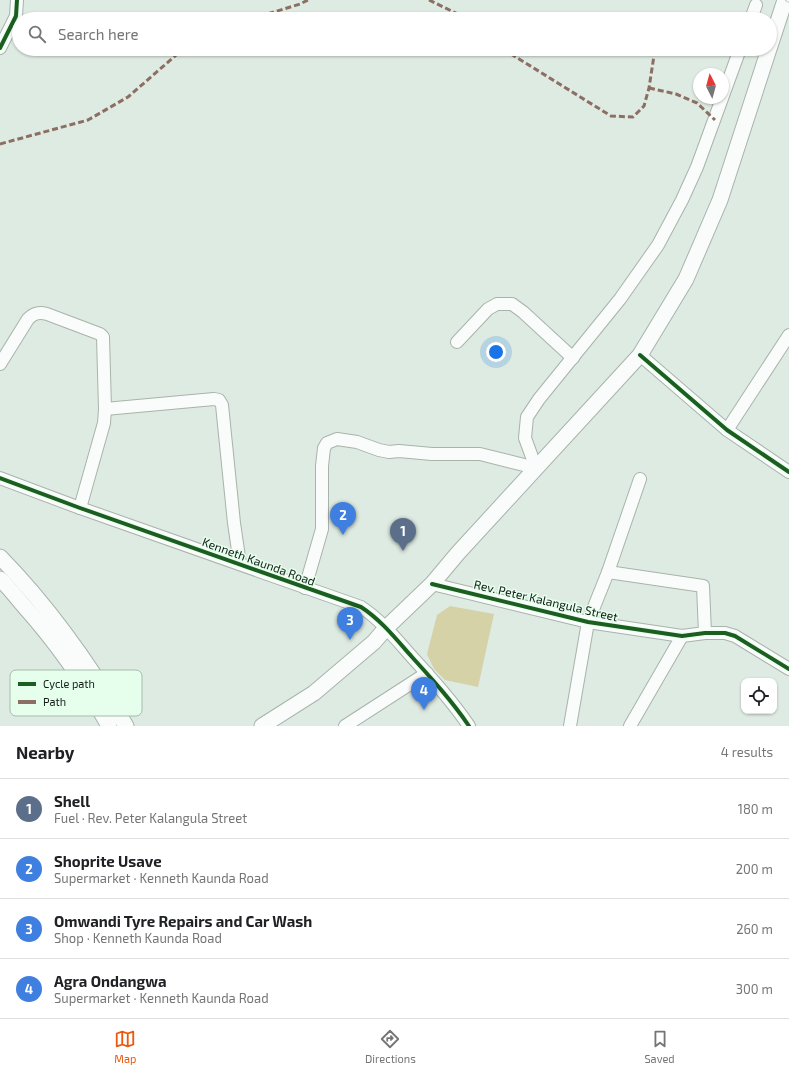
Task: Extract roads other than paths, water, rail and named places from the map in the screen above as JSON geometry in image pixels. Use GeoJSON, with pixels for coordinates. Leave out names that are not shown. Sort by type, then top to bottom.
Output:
{"type":"FeatureCollection","features":[{"type":"Feature","properties":{"kind":"main road"},"geometry":{"type":"LineString","coordinates":[[777,23],[785,0]]}},
{"type":"Feature","properties":{"kind":"main road"},"geometry":{"type":"LineString","coordinates":[[262,726],[314,693],[374,642],[386,628],[432,584],[458,553],[640,356],[686,279],[720,200],[767,56]]}},
{"type":"Feature","properties":{"kind":"main road"},"geometry":{"type":"LineString","coordinates":[[0,558],[42,603],[72,641],[92,670]]}},
{"type":"Feature","properties":{"kind":"main road"},"geometry":{"type":"LineString","coordinates":[[0,579],[32,615],[74,670]]}},
{"type":"Feature","properties":{"kind":"main road"},"geometry":{"type":"LineString","coordinates":[[103,716],[108,726]]}},
{"type":"Feature","properties":{"kind":"main road"},"geometry":{"type":"LineString","coordinates":[[120,716],[126,726]]}},
{"type":"Feature","properties":{"kind":"street"},"geometry":{"type":"LineString","coordinates":[[16,12],[17,0]]}},
{"type":"Feature","properties":{"kind":"street"},"geometry":{"type":"LineString","coordinates":[[754,12],[756,5]]}},
{"type":"Feature","properties":{"kind":"street"},"geometry":{"type":"LineString","coordinates":[[0,48],[12,24]]}},
{"type":"Feature","properties":{"kind":"street"},"geometry":{"type":"LineString","coordinates":[[536,468],[525,438],[527,417],[536,403],[620,299],[658,245],[682,200],[705,148],[738,56]]}},
{"type":"Feature","properties":{"kind":"street"},"geometry":{"type":"LineString","coordinates":[[456,342],[488,309],[497,304],[512,304],[573,358]]}},
{"type":"Feature","properties":{"kind":"street"},"geometry":{"type":"LineString","coordinates":[[0,364],[28,319],[33,314],[39,312],[100,334],[103,338],[104,423],[80,508]]}},
{"type":"Feature","properties":{"kind":"street"},"geometry":{"type":"LineString","coordinates":[[728,430],[789,335]]}},
{"type":"Feature","properties":{"kind":"street"},"geometry":{"type":"LineString","coordinates":[[640,356],[728,430],[789,472]]}},
{"type":"Feature","properties":{"kind":"street"},"geometry":{"type":"LineString","coordinates":[[105,409],[214,399],[219,400],[222,405],[234,524],[240,564]]}},
{"type":"Feature","properties":{"kind":"street"},"geometry":{"type":"LineString","coordinates":[[305,588],[322,529],[322,466],[324,448],[327,442],[337,439],[357,442],[389,452],[399,451],[432,454],[480,454],[536,468]]}},
{"type":"Feature","properties":{"kind":"street","name":"Kenneth Kaunda Road"},"geometry":{"type":"LineString","coordinates":[[0,478],[80,508],[361,607],[386,628],[427,674],[469,726]]}},
{"type":"Feature","properties":{"kind":"street"},"geometry":{"type":"LineString","coordinates":[[570,726],[588,622],[608,572],[640,479]]}},
{"type":"Feature","properties":{"kind":"street"},"geometry":{"type":"LineString","coordinates":[[608,572],[703,586],[705,633]]}},
{"type":"Feature","properties":{"kind":"street","name":"Rev. Peter Kalangula Street"},"geometry":{"type":"LineString","coordinates":[[432,584],[588,622],[682,636],[705,633],[725,633],[735,636],[789,670]]}},
{"type":"Feature","properties":{"kind":"street"},"geometry":{"type":"LineString","coordinates":[[630,726],[682,636]]}},
{"type":"Feature","properties":{"kind":"street"},"geometry":{"type":"LineString","coordinates":[[345,726],[427,674]]}},
{"type":"Feature","properties":{"kind":"place","name":"Shoprite Usave"},"geometry":{"type":"Point","coordinates":[343,535]}},
{"type":"Feature","properties":{"kind":"place","name":"Shell"},"geometry":{"type":"Point","coordinates":[403,551]}},
{"type":"Feature","properties":{"kind":"place","name":"Omwandi Tyre Repairs and Car Wash"},"geometry":{"type":"Point","coordinates":[350,640]}},
{"type":"Feature","properties":{"kind":"place","name":"Agra Ondangwa"},"geometry":{"type":"Point","coordinates":[424,710]}}]}
